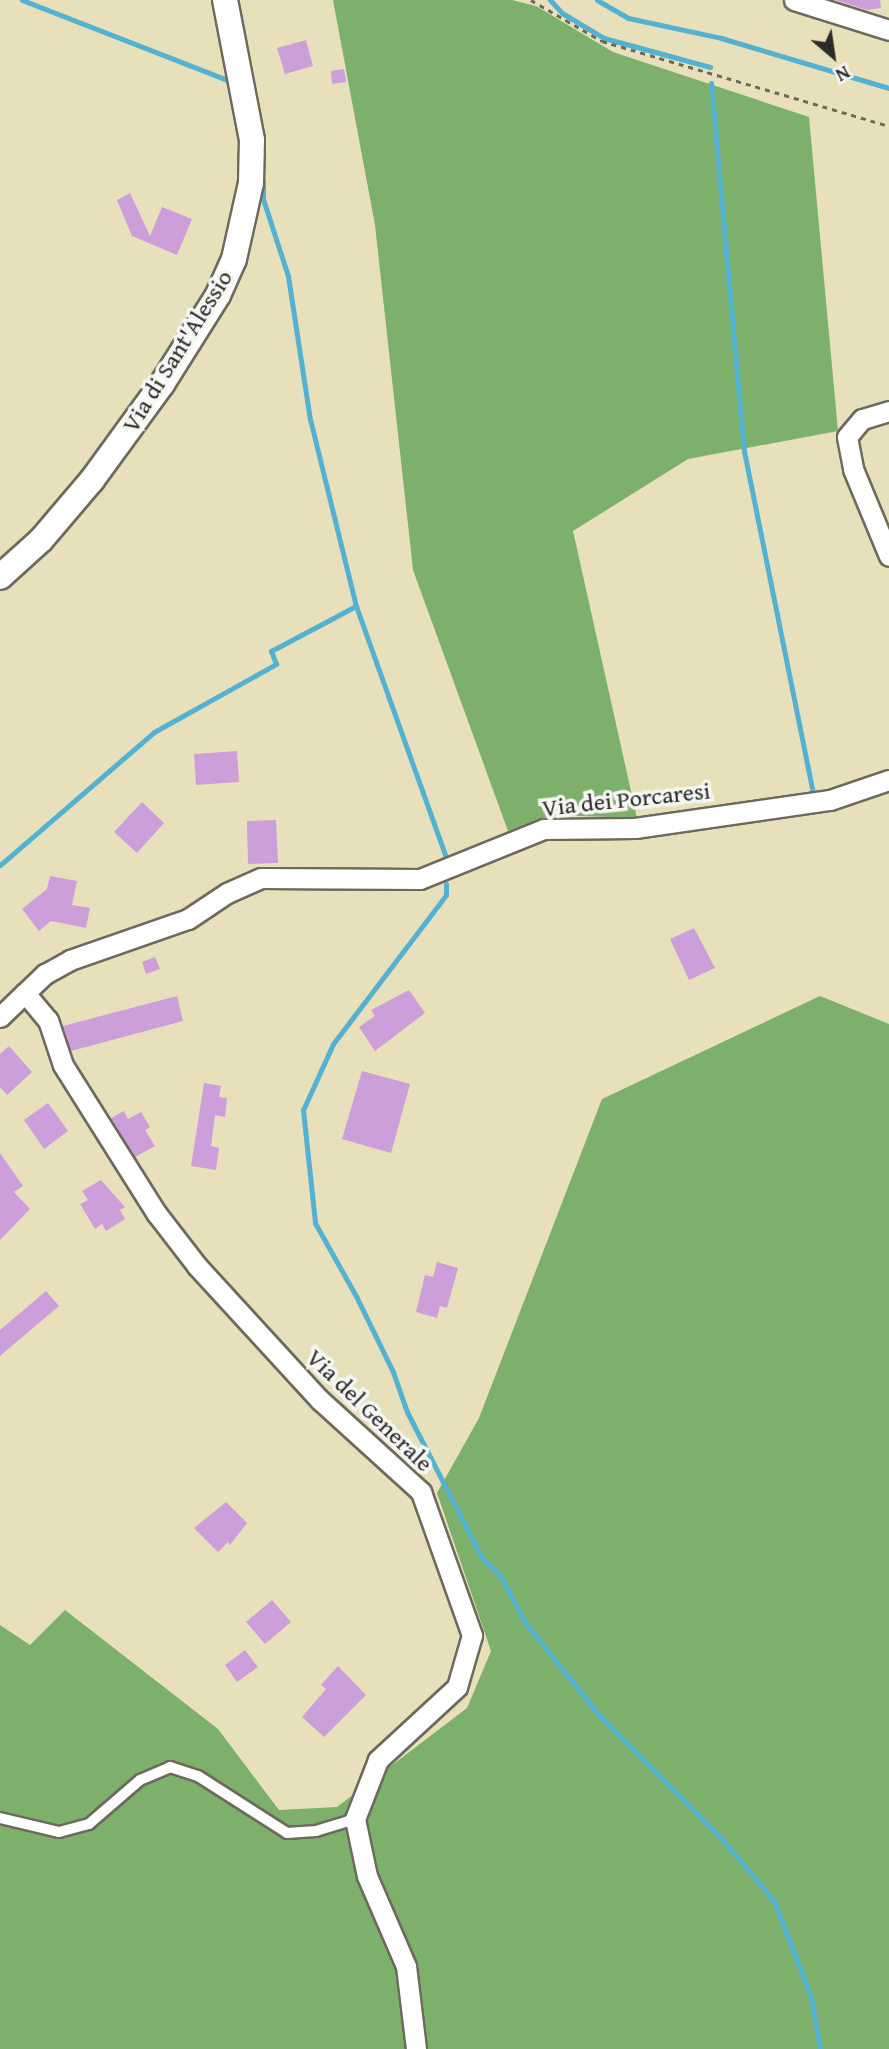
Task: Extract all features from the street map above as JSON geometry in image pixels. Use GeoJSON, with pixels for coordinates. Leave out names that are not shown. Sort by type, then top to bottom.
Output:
{"type":"FeatureCollection","features":[{"type":"Feature","properties":{"kind":"street","name":"Via di Sant'Alessio"},"geometry":{"type":"LineString","coordinates":[[0,577],[41,540],[92,480],[162,384],[218,295],[234,259],[251,183],[252,141],[225,0]]}},
{"type":"Feature","properties":{"kind":"street"},"geometry":{"type":"LineString","coordinates":[[794,0],[889,30]]}},
{"type":"Feature","properties":{"kind":"street"},"geometry":{"type":"LineString","coordinates":[[889,411],[862,419],[847,437],[853,469],[889,556]]}},
{"type":"Feature","properties":{"kind":"street","name":"Via dei Porcaresi"},"geometry":{"type":"LineString","coordinates":[[25,993],[45,974],[70,960],[188,919],[227,893],[261,878],[410,881],[544,829],[635,828],[830,800],[889,780]]}},
{"type":"Feature","properties":{"kind":"street"},"geometry":{"type":"LineString","coordinates":[[0,1017],[25,993]]}},
{"type":"Feature","properties":{"kind":"street","name":"Via del Generale"},"geometry":{"type":"LineString","coordinates":[[25,993],[48,1020],[63,1065],[150,1203],[197,1266],[320,1400],[421,1492],[472,1635],[457,1687],[378,1760],[355,1819]]}},
{"type":"Feature","properties":{"kind":"street"},"geometry":{"type":"LineString","coordinates":[[355,1819],[368,1876],[406,1966],[416,2049]]}},
{"type":"Feature","properties":{"kind":"lane"},"geometry":{"type":"LineString","coordinates":[[0,1818],[59,1832],[89,1824],[140,1780],[170,1767],[198,1776],[286,1833],[316,1831],[355,1819]]}},
{"type":"Feature","properties":{"kind":"path"},"geometry":{"type":"LineString","coordinates":[[531,0],[602,41],[889,127]]}},
{"type":"Feature","properties":{"kind":"green space"},"geometry":{"type":"Polygon","coordinates":[[[333,0],[512,0],[536,6],[613,52],[809,117],[838,431],[688,459],[573,531],[637,818],[551,815],[508,831],[413,570],[375,225],[333,0]]]}},
{"type":"Feature","properties":{"kind":"green space"},"geometry":{"type":"Polygon","coordinates":[[[820,996],[889,1024],[889,2049],[0,2049],[0,1625],[30,1645],[65,1610],[218,1729],[279,1810],[337,1807],[467,1708],[491,1651],[437,1493],[479,1418],[602,1099],[820,996]]]}},
{"type":"Feature","properties":{"kind":"building"},"geometry":{"type":"Polygon","coordinates":[[[835,0],[880,0],[881,8],[867,10],[835,0]]]}},
{"type":"Feature","properties":{"kind":"building"},"geometry":{"type":"Polygon","coordinates":[[[306,40],[313,66],[285,74],[277,48],[306,40]]]}},
{"type":"Feature","properties":{"kind":"building"},"geometry":{"type":"Polygon","coordinates":[[[344,69],[346,82],[332,84],[331,71],[344,69]]]}},
{"type":"Feature","properties":{"kind":"building"},"geometry":{"type":"Polygon","coordinates":[[[130,193],[150,236],[162,207],[192,219],[177,255],[132,236],[117,200],[130,193]]]}},
{"type":"Feature","properties":{"kind":"building"},"geometry":{"type":"Polygon","coordinates":[[[237,751],[239,782],[196,785],[194,754],[237,751]]]}},
{"type":"Feature","properties":{"kind":"building"},"geometry":{"type":"Polygon","coordinates":[[[142,802],[164,823],[137,853],[114,832],[142,802]]]}},
{"type":"Feature","properties":{"kind":"building"},"geometry":{"type":"Polygon","coordinates":[[[276,820],[278,863],[248,864],[247,821],[276,820]]]}},
{"type":"Feature","properties":{"kind":"building"},"geometry":{"type":"Polygon","coordinates":[[[50,876],[77,881],[72,905],[90,908],[86,928],[51,921],[39,931],[22,909],[47,889],[50,876]]]}},
{"type":"Feature","properties":{"kind":"building"},"geometry":{"type":"Polygon","coordinates":[[[694,928],[715,968],[689,980],[670,939],[694,928]]]}},
{"type":"Feature","properties":{"kind":"building"},"geometry":{"type":"Polygon","coordinates":[[[155,957],[160,969],[146,974],[142,962],[155,957]]]}},
{"type":"Feature","properties":{"kind":"building"},"geometry":{"type":"Polygon","coordinates":[[[409,990],[425,1013],[375,1051],[359,1027],[375,1016],[371,1010],[409,990]]]}},
{"type":"Feature","properties":{"kind":"building"},"geometry":{"type":"Polygon","coordinates":[[[177,996],[183,1021],[71,1051],[63,1026],[177,996]]]}},
{"type":"Feature","properties":{"kind":"building"},"geometry":{"type":"Polygon","coordinates":[[[9,1046],[32,1072],[7,1095],[0,1087],[0,1054],[9,1046]]]}},
{"type":"Feature","properties":{"kind":"building"},"geometry":{"type":"Polygon","coordinates":[[[362,1071],[410,1084],[391,1153],[342,1139],[362,1071]]]}},
{"type":"Feature","properties":{"kind":"building"},"geometry":{"type":"Polygon","coordinates":[[[204,1083],[221,1086],[219,1097],[227,1098],[225,1117],[215,1115],[211,1146],[219,1148],[216,1170],[191,1166],[204,1083]]]}},
{"type":"Feature","properties":{"kind":"building"},"geometry":{"type":"Polygon","coordinates":[[[48,1103],[68,1131],[44,1149],[24,1120],[48,1103]]]}},
{"type":"Feature","properties":{"kind":"building"},"geometry":{"type":"Polygon","coordinates":[[[124,1111],[128,1119],[141,1112],[150,1127],[145,1130],[155,1146],[135,1157],[111,1118],[124,1111]]]}},
{"type":"Feature","properties":{"kind":"building"},"geometry":{"type":"Polygon","coordinates":[[[0,1153],[23,1186],[14,1192],[30,1209],[0,1240],[0,1153]]]}},
{"type":"Feature","properties":{"kind":"building"},"geometry":{"type":"Polygon","coordinates":[[[101,1180],[125,1207],[120,1210],[125,1219],[106,1231],[102,1224],[95,1229],[80,1204],[88,1200],[82,1191],[101,1180]]]}},
{"type":"Feature","properties":{"kind":"building"},"geometry":{"type":"Polygon","coordinates":[[[437,1262],[458,1268],[447,1308],[440,1306],[437,1318],[416,1312],[425,1275],[433,1277],[437,1262]]]}},
{"type":"Feature","properties":{"kind":"building"},"geometry":{"type":"Polygon","coordinates":[[[46,1291],[59,1306],[0,1356],[0,1330],[46,1291]]]}},
{"type":"Feature","properties":{"kind":"building"},"geometry":{"type":"Polygon","coordinates":[[[226,1502],[247,1523],[230,1545],[228,1542],[218,1552],[194,1528],[226,1502]]]}},
{"type":"Feature","properties":{"kind":"building"},"geometry":{"type":"Polygon","coordinates":[[[272,1600],[291,1622],[265,1644],[246,1622],[272,1600]]]}},
{"type":"Feature","properties":{"kind":"building"},"geometry":{"type":"Polygon","coordinates":[[[245,1650],[258,1667],[237,1682],[225,1665],[245,1650]]]}},
{"type":"Feature","properties":{"kind":"building"},"geometry":{"type":"Polygon","coordinates":[[[338,1666],[366,1695],[324,1737],[302,1717],[326,1689],[321,1685],[338,1666]]]}},
{"type":"Feature","properties":{"kind":"waterway"},"geometry":{"type":"LineString","coordinates":[[22,0],[235,83]]}},
{"type":"Feature","properties":{"kind":"waterway"},"geometry":{"type":"LineString","coordinates":[[550,0],[562,13],[604,38],[710,67]]}},
{"type":"Feature","properties":{"kind":"waterway"},"geometry":{"type":"LineString","coordinates":[[597,0],[628,18],[721,38],[889,88]]}},
{"type":"Feature","properties":{"kind":"waterway"},"geometry":{"type":"LineString","coordinates":[[711,83],[744,451],[813,792]]}},
{"type":"Feature","properties":{"kind":"waterway"},"geometry":{"type":"LineString","coordinates":[[263,180],[263,199],[288,276],[310,419],[356,606],[447,860]]}},
{"type":"Feature","properties":{"kind":"waterway"},"geometry":{"type":"LineString","coordinates":[[0,865],[154,732],[276,664],[271,651],[356,606]]}},
{"type":"Feature","properties":{"kind":"waterway"},"geometry":{"type":"LineString","coordinates":[[446,884],[446,895],[333,1044],[303,1110],[315,1223],[356,1296],[393,1372],[407,1412],[482,1558],[500,1575],[525,1622],[599,1715],[722,1839],[774,1901],[811,1997],[820,2049]]}}]}
